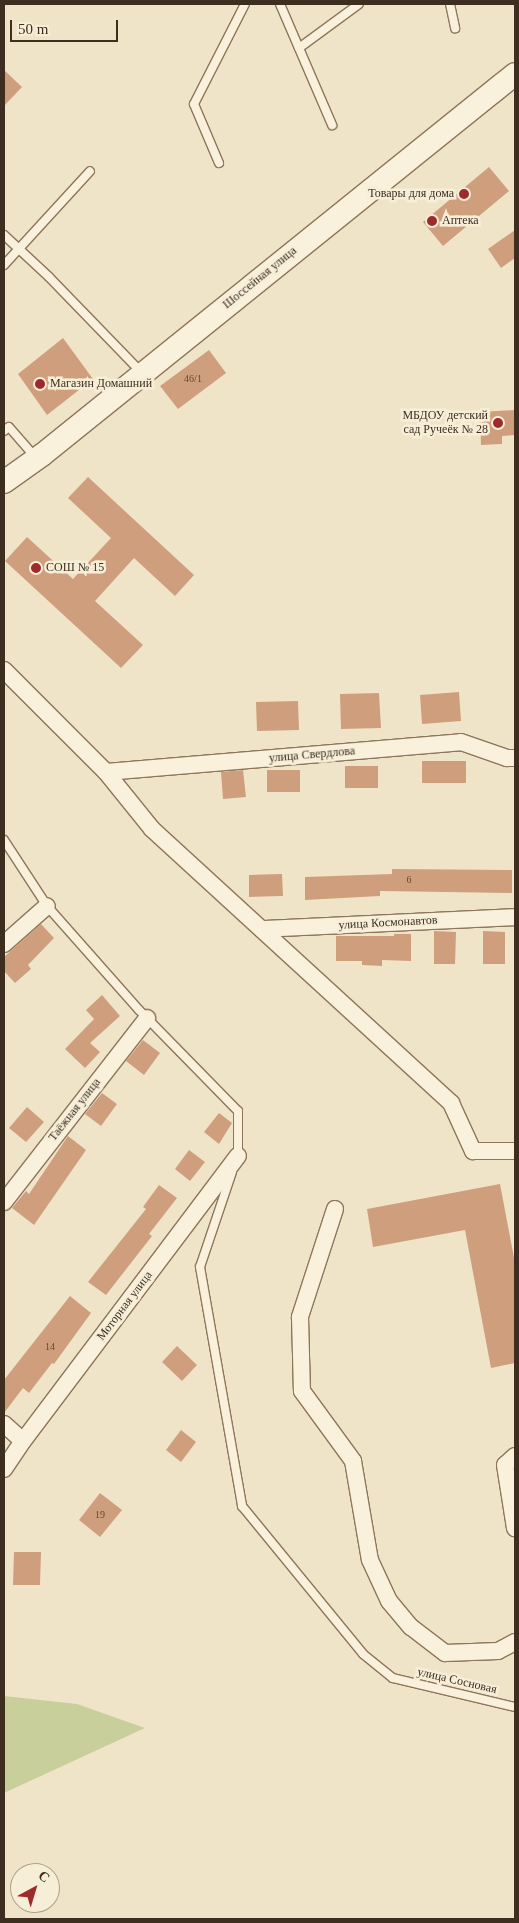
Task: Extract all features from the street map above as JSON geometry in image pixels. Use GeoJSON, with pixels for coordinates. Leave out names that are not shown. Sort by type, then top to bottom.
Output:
{"type":"FeatureCollection","features":[{"type":"Feature","properties":{"kind":"street","name":"Шоссейная улица"},"geometry":{"type":"LineString","coordinates":[[4,482],[36,459],[515,77]]}},
{"type":"Feature","properties":{"kind":"street"},"geometry":{"type":"LineString","coordinates":[[4,670],[106,772],[152,829],[451,1103],[473,1152],[515,1151]]}},
{"type":"Feature","properties":{"kind":"street","name":"улица Свердлова"},"geometry":{"type":"LineString","coordinates":[[106,772],[461,742],[507,758],[515,758]]}},
{"type":"Feature","properties":{"kind":"street"},"geometry":{"type":"LineString","coordinates":[[4,944],[47,906]]}},
{"type":"Feature","properties":{"kind":"street","name":"улица Космонавтов"},"geometry":{"type":"LineString","coordinates":[[262,929],[515,917]]}},
{"type":"Feature","properties":{"kind":"street","name":"Таёжная улица"},"geometry":{"type":"LineString","coordinates":[[4,1202],[147,1018]]}},
{"type":"Feature","properties":{"kind":"street","name":"Моторная улица"},"geometry":{"type":"LineString","coordinates":[[4,1469],[23,1441],[238,1156]]}},
{"type":"Feature","properties":{"kind":"street"},"geometry":{"type":"LineString","coordinates":[[335,1209],[300,1317],[302,1391],[353,1460],[370,1560],[389,1601],[411,1627],[446,1654],[498,1651],[515,1642]]}},
{"type":"Feature","properties":{"kind":"street"},"geometry":{"type":"LineString","coordinates":[[6,1426],[23,1441]]}},
{"type":"Feature","properties":{"kind":"street"},"geometry":{"type":"LineString","coordinates":[[515,1456],[505,1465],[515,1528]]}},
{"type":"Feature","properties":{"kind":"lane"},"geometry":{"type":"LineString","coordinates":[[219,163],[194,104],[245,4]]}},
{"type":"Feature","properties":{"kind":"lane"},"geometry":{"type":"LineString","coordinates":[[280,4],[332,125]]}},
{"type":"Feature","properties":{"kind":"lane"},"geometry":{"type":"LineString","coordinates":[[299,48],[359,4]]}},
{"type":"Feature","properties":{"kind":"lane"},"geometry":{"type":"LineString","coordinates":[[450,4],[455,28]]}},
{"type":"Feature","properties":{"kind":"lane"},"geometry":{"type":"LineString","coordinates":[[4,265],[90,171]]}},
{"type":"Feature","properties":{"kind":"lane"},"geometry":{"type":"LineString","coordinates":[[4,235],[142,374]]}},
{"type":"Feature","properties":{"kind":"lane"},"geometry":{"type":"LineString","coordinates":[[4,431],[9,427],[36,459]]}},
{"type":"Feature","properties":{"kind":"lane"},"geometry":{"type":"LineString","coordinates":[[4,840],[47,906],[147,1018],[238,1111],[238,1156]]}},
{"type":"Feature","properties":{"kind":"lane","name":"улица Сосновая"},"geometry":{"type":"LineString","coordinates":[[238,1156],[200,1267],[242,1506],[363,1654],[393,1678],[515,1707]]}},
{"type":"Feature","properties":{"kind":"green space"},"geometry":{"type":"Polygon","coordinates":[[[4,1696],[77,1704],[145,1728],[4,1793],[4,1696]]]}},
{"type":"Feature","properties":{"kind":"building"},"geometry":{"type":"Polygon","coordinates":[[[4,70],[22,87],[4,106],[4,70]]]}},
{"type":"Feature","properties":{"kind":"building"},"geometry":{"type":"Polygon","coordinates":[[[489,167],[509,191],[443,246],[423,222],[489,167]]]}},
{"type":"Feature","properties":{"kind":"building"},"geometry":{"type":"Polygon","coordinates":[[[515,230],[515,258],[501,268],[488,249],[515,230]]]}},
{"type":"Feature","properties":{"kind":"building"},"geometry":{"type":"Polygon","coordinates":[[[63,338],[93,379],[47,415],[18,374],[63,338]]]}},
{"type":"Feature","properties":{"kind":"building"},"geometry":{"type":"Polygon","coordinates":[[[209,350],[226,373],[178,409],[160,386],[209,350]]]}},
{"type":"Feature","properties":{"kind":"building","name":"МБДОУ детский сад Ручеёк № 28"},"geometry":{"type":"Polygon","coordinates":[[[515,410],[515,435],[502,436],[502,444],[481,445],[480,412],[515,410]]]}},
{"type":"Feature","properties":{"kind":"building","name":"СОШ № 15"},"geometry":{"type":"Polygon","coordinates":[[[88,477],[194,575],[175,596],[134,558],[95,601],[143,645],[121,668],[5,561],[27,537],[73,579],[111,538],[68,498],[88,477]]]}},
{"type":"Feature","properties":{"kind":"building"},"geometry":{"type":"Polygon","coordinates":[[[459,692],[461,721],[422,724],[420,695],[459,692]]]}},
{"type":"Feature","properties":{"kind":"building"},"geometry":{"type":"Polygon","coordinates":[[[379,693],[381,728],[341,729],[340,694],[379,693]]]}},
{"type":"Feature","properties":{"kind":"building"},"geometry":{"type":"Polygon","coordinates":[[[298,701],[299,730],[257,731],[256,702],[298,701]]]}},
{"type":"Feature","properties":{"kind":"building"},"geometry":{"type":"Polygon","coordinates":[[[422,761],[466,761],[466,783],[422,783],[422,761]]]}},
{"type":"Feature","properties":{"kind":"building"},"geometry":{"type":"Polygon","coordinates":[[[345,766],[378,766],[378,788],[345,788],[345,766]]]}},
{"type":"Feature","properties":{"kind":"building"},"geometry":{"type":"Polygon","coordinates":[[[243,770],[246,797],[223,799],[221,772],[243,770]]]}},
{"type":"Feature","properties":{"kind":"building"},"geometry":{"type":"Polygon","coordinates":[[[267,770],[300,770],[300,792],[267,792],[267,770]]]}},
{"type":"Feature","properties":{"kind":"building"},"geometry":{"type":"Polygon","coordinates":[[[392,869],[512,870],[512,893],[380,891],[380,896],[305,900],[305,877],[392,874],[392,869]]]}},
{"type":"Feature","properties":{"kind":"building"},"geometry":{"type":"Polygon","coordinates":[[[282,874],[283,896],[249,897],[249,875],[282,874]]]}},
{"type":"Feature","properties":{"kind":"building"},"geometry":{"type":"Polygon","coordinates":[[[41,924],[54,938],[28,965],[31,969],[15,983],[4,971],[4,957],[41,924]]]}},
{"type":"Feature","properties":{"kind":"building"},"geometry":{"type":"Polygon","coordinates":[[[434,931],[456,932],[455,964],[434,964],[434,931]]]}},
{"type":"Feature","properties":{"kind":"building"},"geometry":{"type":"Polygon","coordinates":[[[483,931],[505,932],[505,964],[483,964],[483,931]]]}},
{"type":"Feature","properties":{"kind":"building"},"geometry":{"type":"Polygon","coordinates":[[[394,934],[411,934],[411,961],[382,960],[382,966],[362,965],[362,961],[336,961],[336,936],[394,936],[394,934]]]}},
{"type":"Feature","properties":{"kind":"building"},"geometry":{"type":"Polygon","coordinates":[[[102,995],[120,1016],[90,1043],[100,1052],[85,1068],[65,1049],[94,1019],[86,1010],[102,995]]]}},
{"type":"Feature","properties":{"kind":"building"},"geometry":{"type":"Polygon","coordinates":[[[143,1040],[160,1053],[144,1075],[126,1061],[143,1040]]]}},
{"type":"Feature","properties":{"kind":"building"},"geometry":{"type":"Polygon","coordinates":[[[102,1093],[117,1104],[101,1126],[85,1114],[102,1093]]]}},
{"type":"Feature","properties":{"kind":"building"},"geometry":{"type":"Polygon","coordinates":[[[27,1107],[44,1122],[26,1142],[9,1128],[27,1107]]]}},
{"type":"Feature","properties":{"kind":"building"},"geometry":{"type":"Polygon","coordinates":[[[219,1113],[232,1123],[219,1144],[204,1132],[219,1113]]]}},
{"type":"Feature","properties":{"kind":"building"},"geometry":{"type":"Polygon","coordinates":[[[68,1136],[86,1150],[34,1225],[12,1208],[26,1191],[29,1194],[68,1136]]]}},
{"type":"Feature","properties":{"kind":"building"},"geometry":{"type":"Polygon","coordinates":[[[189,1150],[205,1162],[190,1181],[175,1169],[189,1150]]]}},
{"type":"Feature","properties":{"kind":"building"},"geometry":{"type":"Polygon","coordinates":[[[500,1184],[515,1263],[515,1363],[491,1368],[465,1230],[373,1247],[367,1209],[500,1184]]]}},
{"type":"Feature","properties":{"kind":"building"},"geometry":{"type":"Polygon","coordinates":[[[159,1185],[177,1198],[149,1234],[152,1236],[106,1295],[88,1282],[146,1209],[143,1207],[159,1185]]]}},
{"type":"Feature","properties":{"kind":"building"},"geometry":{"type":"Polygon","coordinates":[[[70,1296],[91,1313],[54,1364],[52,1363],[29,1393],[23,1388],[4,1413],[4,1380],[70,1296]]]}},
{"type":"Feature","properties":{"kind":"building"},"geometry":{"type":"Polygon","coordinates":[[[177,1346],[197,1365],[182,1381],[162,1362],[177,1346]]]}},
{"type":"Feature","properties":{"kind":"building"},"geometry":{"type":"Polygon","coordinates":[[[181,1430],[196,1442],[181,1462],[166,1450],[181,1430]]]}},
{"type":"Feature","properties":{"kind":"building"},"geometry":{"type":"Polygon","coordinates":[[[100,1493],[122,1510],[100,1537],[79,1520],[100,1493]]]}},
{"type":"Feature","properties":{"kind":"building"},"geometry":{"type":"Polygon","coordinates":[[[14,1552],[41,1552],[40,1585],[13,1585],[14,1552]]]}},
{"type":"Feature","properties":{"kind":"place","name":"Товары для дома"},"geometry":{"type":"Point","coordinates":[464,194]}},
{"type":"Feature","properties":{"kind":"place","name":"Аптека"},"geometry":{"type":"Point","coordinates":[432,221]}},
{"type":"Feature","properties":{"kind":"place","name":"Магазин Домашний"},"geometry":{"type":"Point","coordinates":[40,384]}},
{"type":"Feature","properties":{"kind":"place","name":"МБДОУ детский сад Ручеёк № 28"},"geometry":{"type":"Point","coordinates":[498,423]}},
{"type":"Feature","properties":{"kind":"place","name":"СОШ № 15"},"geometry":{"type":"Point","coordinates":[36,568]}}]}
